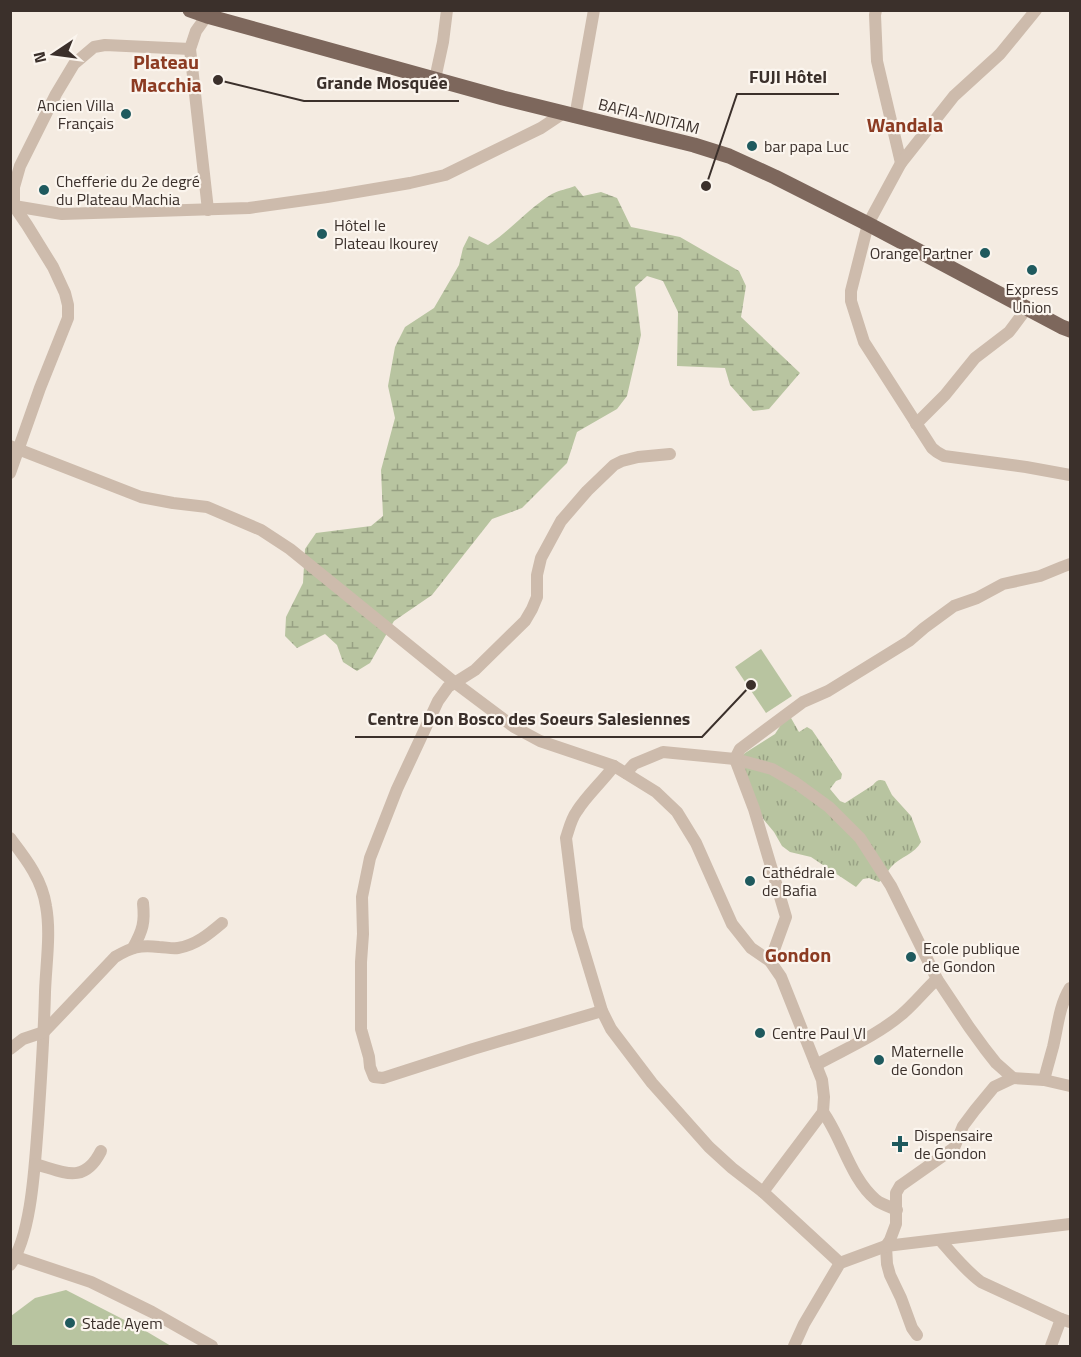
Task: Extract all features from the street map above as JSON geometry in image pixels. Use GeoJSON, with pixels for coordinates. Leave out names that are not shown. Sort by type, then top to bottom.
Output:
{"type":"FeatureCollection","features":[{"type":"Feature","properties":{"kind":"main road","name":"BAFIA-NDITAM"},"geometry":{"type":"LineString","coordinates":[[190,10],[209,13],[435,79],[729,156],[868,224],[1071,330]]}},
{"type":"Feature","properties":{"kind":"street"},"geometry":{"type":"LineString","coordinates":[[435,79],[447,10]]}},
{"type":"Feature","properties":{"kind":"street"},"geometry":{"type":"LineString","coordinates":[[12,206],[62,214],[249,208],[327,197],[445,175],[569,115],[594,10]]}},
{"type":"Feature","properties":{"kind":"street"},"geometry":{"type":"LineString","coordinates":[[876,10],[877,61],[901,163]]}},
{"type":"Feature","properties":{"kind":"street"},"geometry":{"type":"LineString","coordinates":[[1036,10],[1000,54],[954,96],[901,163],[868,224],[851,291],[851,301],[864,342],[932,448],[944,456],[1071,475]]}},
{"type":"Feature","properties":{"kind":"street"},"geometry":{"type":"LineString","coordinates":[[208,210],[190,49],[196,31],[209,13]]}},
{"type":"Feature","properties":{"kind":"street"},"geometry":{"type":"LineString","coordinates":[[10,473],[15,448],[68,318],[65,293],[53,267],[27,225],[12,206],[20,166],[56,94],[74,64],[94,47],[105,45],[190,49]]}},
{"type":"Feature","properties":{"kind":"street"},"geometry":{"type":"LineString","coordinates":[[916,424],[945,395],[975,358],[1009,332],[1027,308]]}},
{"type":"Feature","properties":{"kind":"street"},"geometry":{"type":"LineString","coordinates":[[15,448],[141,497],[207,507],[261,530],[290,549],[454,682],[514,727],[540,741],[614,766],[656,792],[677,812],[696,843],[732,924],[751,948],[770,961],[781,977],[822,1080],[823,1112],[764,1192]]}},
{"type":"Feature","properties":{"kind":"street"},"geometry":{"type":"LineString","coordinates":[[602,1011],[383,1078],[374,1077],[361,1029],[362,897],[370,858],[397,789],[438,701],[448,687],[475,670],[525,621],[537,597],[537,575],[541,558],[561,521],[587,490],[614,465],[638,457],[670,454]]}},
{"type":"Feature","properties":{"kind":"street"},"geometry":{"type":"LineString","coordinates":[[770,961],[786,917],[754,809],[735,759],[740,749],[803,702],[828,691],[909,641],[954,606],[977,598],[1003,584],[1040,576],[1071,564]]}},
{"type":"Feature","properties":{"kind":"street"},"geometry":{"type":"LineString","coordinates":[[626,773],[634,764],[663,752],[735,759],[771,769],[796,783],[829,807],[860,838],[891,886],[938,979],[985,1049],[1013,1078]]}},
{"type":"Feature","properties":{"kind":"street"},"geometry":{"type":"LineString","coordinates":[[614,766],[577,811],[566,838],[577,928],[602,1011],[611,1029],[642,1071],[709,1148],[764,1192],[840,1263]]}},
{"type":"Feature","properties":{"kind":"street"},"geometry":{"type":"LineString","coordinates":[[10,838],[29,862],[40,883],[46,906],[48,932],[35,1164],[27,1224],[12,1259],[91,1282],[152,1312],[212,1347]]}},
{"type":"Feature","properties":{"kind":"street"},"geometry":{"type":"LineString","coordinates":[[133,948],[140,935],[144,919],[143,903]]}},
{"type":"Feature","properties":{"kind":"street"},"geometry":{"type":"LineString","coordinates":[[10,1049],[23,1039],[44,1032],[115,957],[141,945],[176,948],[191,944],[204,938],[222,923]]}},
{"type":"Feature","properties":{"kind":"street"},"geometry":{"type":"LineString","coordinates":[[816,1065],[887,1026],[903,1014],[938,979]]}},
{"type":"Feature","properties":{"kind":"street"},"geometry":{"type":"LineString","coordinates":[[1044,1080],[1057,1022],[1071,988]]}},
{"type":"Feature","properties":{"kind":"street"},"geometry":{"type":"LineString","coordinates":[[916,1335],[887,1264],[886,1246],[896,1224],[896,1193],[900,1186],[954,1148],[963,1126],[994,1087],[1013,1078],[1044,1080],[1071,1086]]}},
{"type":"Feature","properties":{"kind":"street"},"geometry":{"type":"LineString","coordinates":[[823,1112],[862,1184],[876,1199],[897,1210]]}},
{"type":"Feature","properties":{"kind":"street"},"geometry":{"type":"LineString","coordinates":[[35,1164],[73,1174],[82,1173],[97,1158],[101,1150]]}},
{"type":"Feature","properties":{"kind":"street"},"geometry":{"type":"LineString","coordinates":[[794,1347],[804,1324],[840,1263],[886,1246],[1071,1224]]}},
{"type":"Feature","properties":{"kind":"street"},"geometry":{"type":"LineString","coordinates":[[940,1240],[956,1260],[981,1282],[1066,1320],[1051,1347]]}},
{"type":"Feature","properties":{"kind":"green space"},"geometry":{"type":"Polygon","coordinates":[[[575,186],[583,196],[601,192],[617,198],[631,227],[680,237],[739,271],[746,286],[741,317],[800,373],[769,409],[753,411],[730,385],[725,368],[677,366],[678,312],[663,281],[647,276],[635,287],[641,335],[627,396],[617,409],[577,432],[567,463],[522,508],[492,519],[432,595],[394,621],[370,663],[357,671],[343,662],[337,645],[325,634],[297,648],[285,636],[286,617],[303,583],[305,549],[316,533],[371,526],[383,516],[381,470],[395,418],[388,386],[395,347],[405,327],[434,308],[459,265],[469,236],[488,245],[544,200],[555,193],[575,186]]]}},
{"type":"Feature","properties":{"kind":"green space"},"geometry":{"type":"Polygon","coordinates":[[[761,649],[792,696],[766,713],[735,667],[761,649]]]}},
{"type":"Feature","properties":{"kind":"green space"},"geometry":{"type":"Polygon","coordinates":[[[786,717],[791,718],[799,732],[807,727],[812,730],[842,774],[841,779],[836,781],[830,789],[840,801],[845,803],[877,781],[883,780],[892,795],[911,816],[921,842],[915,850],[891,867],[879,882],[869,878],[863,879],[856,887],[811,857],[790,852],[782,846],[764,820],[735,765],[745,753],[775,734],[786,717]]]}},
{"type":"Feature","properties":{"kind":"green space","name":"Stade Ayem"},"geometry":{"type":"Polygon","coordinates":[[[66,1290],[171,1346],[11,1346],[11,1316],[35,1298],[66,1290]]]}},
{"type":"Feature","properties":{"kind":"place","name":"Grande Mosquée"},"geometry":{"type":"Point","coordinates":[218,80]}},
{"type":"Feature","properties":{"kind":"place","name":"Ancien Villa Français"},"geometry":{"type":"Point","coordinates":[126,114]}},
{"type":"Feature","properties":{"kind":"place","name":"bar papa Luc"},"geometry":{"type":"Point","coordinates":[752,146]}},
{"type":"Feature","properties":{"kind":"place","name":"FUJI Hôtel"},"geometry":{"type":"Point","coordinates":[706,186]}},
{"type":"Feature","properties":{"kind":"place","name":"Chefferie du 2e degré du Plateau Machia"},"geometry":{"type":"Point","coordinates":[44,190]}},
{"type":"Feature","properties":{"kind":"place","name":"Hôtel le Plateau Ikourey"},"geometry":{"type":"Point","coordinates":[322,234]}},
{"type":"Feature","properties":{"kind":"place","name":"Orange Partner"},"geometry":{"type":"Point","coordinates":[985,253]}},
{"type":"Feature","properties":{"kind":"place","name":"Express Union"},"geometry":{"type":"Point","coordinates":[1032,270]}},
{"type":"Feature","properties":{"kind":"place","name":"Centre Don Bosco des Soeurs Salesiennes"},"geometry":{"type":"Point","coordinates":[751,685]}},
{"type":"Feature","properties":{"kind":"place","name":"Cathédrale de Bafia"},"geometry":{"type":"Point","coordinates":[750,881]}},
{"type":"Feature","properties":{"kind":"place","name":"Ecole publique de Gondon"},"geometry":{"type":"Point","coordinates":[911,957]}},
{"type":"Feature","properties":{"kind":"place","name":"Centre Paul VI"},"geometry":{"type":"Point","coordinates":[760,1033]}},
{"type":"Feature","properties":{"kind":"place","name":"Maternelle de Gondon"},"geometry":{"type":"Point","coordinates":[879,1060]}},
{"type":"Feature","properties":{"kind":"place","name":"Dispensaire de Gondon"},"geometry":{"type":"Point","coordinates":[900,1144]}},
{"type":"Feature","properties":{"kind":"place","name":"Stade Ayem"},"geometry":{"type":"Point","coordinates":[70,1323]}},
{"type":"Feature","properties":{"kind":"district","name":"Plateau Macchia"},"geometry":{"type":"Point","coordinates":[166,72]}},
{"type":"Feature","properties":{"kind":"district","name":"Wandala"},"geometry":{"type":"Point","coordinates":[905,124]}},
{"type":"Feature","properties":{"kind":"district","name":"Gondon"},"geometry":{"type":"Point","coordinates":[798,954]}}]}
